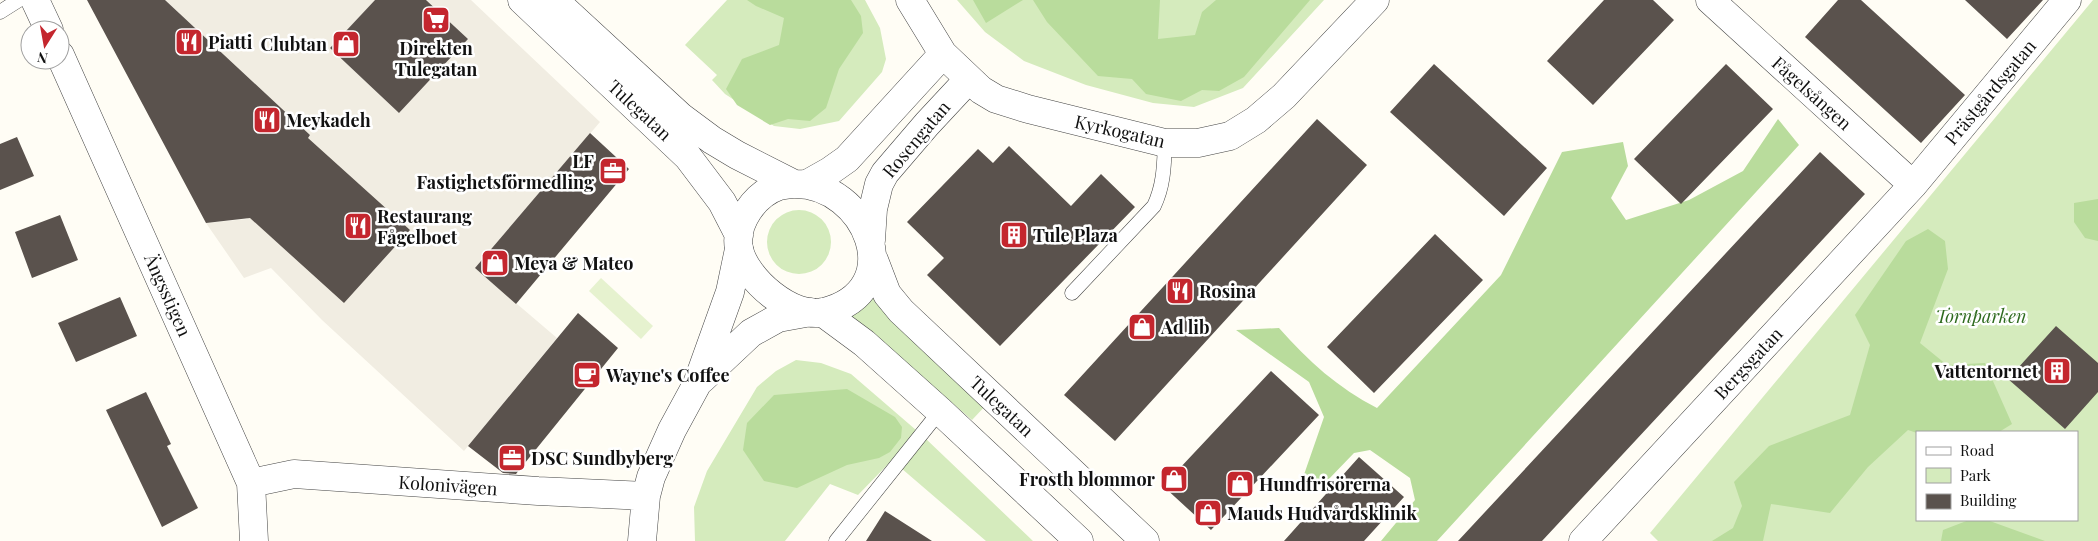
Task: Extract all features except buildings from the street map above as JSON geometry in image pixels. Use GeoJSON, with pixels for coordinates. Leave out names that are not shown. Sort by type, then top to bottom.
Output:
{"type":"FeatureCollection","features":[{"type":"Feature","properties":{"kind":"street"},"geometry":{"type":"LineString","coordinates":[[35,0],[44,20]]}},
{"type":"Feature","properties":{"kind":"street","name":"Tulegatan"},"geometry":{"type":"LineString","coordinates":[[522,0],[688,157],[722,202],[739,242]]}},
{"type":"Feature","properties":{"kind":"street","name":"Tulegatan"},"geometry":{"type":"LineString","coordinates":[[554,0],[681,117],[712,140],[737,155],[800,184]]}},
{"type":"Feature","properties":{"kind":"street"},"geometry":{"type":"LineString","coordinates":[[910,0],[943,54],[968,80]]}},
{"type":"Feature","properties":{"kind":"street","name":"Kyrkogatan"},"geometry":{"type":"LineString","coordinates":[[968,80],[996,99],[1012,104],[1141,138],[1165,143],[1198,143],[1230,136],[1256,120],[1284,96],[1375,0]]}},
{"type":"Feature","properties":{"kind":"street","name":"Fågelsången"},"geometry":{"type":"LineString","coordinates":[[1710,0],[1913,185]]}},
{"type":"Feature","properties":{"kind":"street","name":"Prästgårdsgatan"},"geometry":{"type":"LineString","coordinates":[[1913,185],[2067,0]]}},
{"type":"Feature","properties":{"kind":"street","name":"Rosengatan"},"geometry":{"type":"LineString","coordinates":[[800,184],[830,171],[847,159],[943,54]]}},
{"type":"Feature","properties":{"kind":"street","name":"Ängsstigen"},"geometry":{"type":"LineString","coordinates":[[67,70],[251,483],[254,541]]}},
{"type":"Feature","properties":{"kind":"street","name":"Rosengatan"},"geometry":{"type":"LineString","coordinates":[[872,250],[873,209],[885,174],[927,124],[968,80]]}},
{"type":"Feature","properties":{"kind":"street"},"geometry":{"type":"LineString","coordinates":[[642,541],[646,496],[651,477],[672,430],[697,384],[730,292],[743,219],[765,193],[779,186],[800,184],[828,192],[848,205],[863,224],[872,250],[868,278],[861,291],[848,303],[816,312],[778,318],[751,333],[697,384]]}},
{"type":"Feature","properties":{"kind":"street","name":"Bergsgatan"},"geometry":{"type":"LineString","coordinates":[[1583,541],[1913,185]]}},
{"type":"Feature","properties":{"kind":"street"},"geometry":{"type":"LineString","coordinates":[[739,242],[752,274],[760,284],[784,303],[816,312],[864,343],[1079,541]]}},
{"type":"Feature","properties":{"kind":"street","name":"Tulegatan"},"geometry":{"type":"LineString","coordinates":[[872,250],[887,294],[901,311],[1145,541]]}},
{"type":"Feature","properties":{"kind":"street","name":"Kolonivägen"},"geometry":{"type":"LineString","coordinates":[[251,483],[294,474],[646,496]]}},
{"type":"Feature","properties":{"kind":"lane"},"geometry":{"type":"LineString","coordinates":[[0,12],[19,0]]}},
{"type":"Feature","properties":{"kind":"lane"},"geometry":{"type":"LineString","coordinates":[[1072,293],[1154,206],[1162,184],[1165,143]]}},
{"type":"Feature","properties":{"kind":"lane"},"geometry":{"type":"LineString","coordinates":[[836,541],[940,411]]}},
{"type":"Feature","properties":{"kind":"green space"},"geometry":{"type":"Polygon","coordinates":[[[727,0],[865,0],[880,28],[886,59],[882,72],[839,121],[800,129],[774,126],[725,94],[712,80],[717,75],[685,45],[727,0]]]}},
{"type":"Feature","properties":{"kind":"green space"},"geometry":{"type":"Polygon","coordinates":[[[747,0],[851,0],[861,16],[863,33],[839,69],[826,108],[810,121],[788,119],[770,125],[737,105],[726,89],[742,59],[779,45],[784,18],[747,0]]]}},
{"type":"Feature","properties":{"kind":"green space"},"geometry":{"type":"Polygon","coordinates":[[[957,0],[1324,0],[1243,88],[1194,107],[1153,103],[1086,85],[1024,61],[985,32],[957,0]]]}},
{"type":"Feature","properties":{"kind":"green space"},"geometry":{"type":"Polygon","coordinates":[[[973,0],[1023,0],[986,23],[973,0]]]}},
{"type":"Feature","properties":{"kind":"green space"},"geometry":{"type":"Polygon","coordinates":[[[1033,0],[1160,0],[1158,39],[1195,35],[1202,12],[1216,0],[1310,0],[1244,77],[1219,91],[1202,90],[1181,101],[1146,94],[1132,79],[1098,76],[1047,22],[1033,0]]]}},
{"type":"Feature","properties":{"kind":"green space","name":"Tornparken"},"geometry":{"type":"Polygon","coordinates":[[[2093,0],[2098,0],[2098,541],[1658,541],[1650,533],[2093,0]]]}},
{"type":"Feature","properties":{"kind":"green space"},"geometry":{"type":"Polygon","coordinates":[[[1778,119],[1799,145],[1437,541],[1381,541],[1415,500],[1410,478],[1370,450],[1354,453],[1326,482],[1299,489],[1324,417],[1309,382],[1236,330],[1279,328],[1301,352],[1336,383],[1377,408],[1501,275],[1562,152],[1623,142],[1628,166],[1611,198],[1626,220],[1689,200],[1743,171],[1778,119]]]}},
{"type":"Feature","properties":{"kind":"green space"},"geometry":{"type":"Polygon","coordinates":[[[2098,199],[2098,241],[2085,238],[2074,222],[2074,203],[2098,199]]]}},
{"type":"Feature","properties":{"kind":"green space"},"geometry":{"type":"Polygon","coordinates":[[[799,210],[817,216],[825,224],[831,242],[825,260],[817,268],[799,274],[781,268],[773,260],[767,242],[773,224],[781,216],[799,210]]]}},
{"type":"Feature","properties":{"kind":"green space"},"geometry":{"type":"Polygon","coordinates":[[[1928,229],[1945,241],[1948,269],[1920,343],[1947,365],[1985,363],[2012,424],[2001,431],[1916,431],[1916,433],[1908,430],[1868,467],[1830,513],[1771,504],[1763,541],[1712,541],[1733,528],[1742,506],[1734,482],[1769,446],[1850,415],[1870,345],[1855,315],[1906,241],[1928,229]]]}},
{"type":"Feature","properties":{"kind":"green space"},"geometry":{"type":"Polygon","coordinates":[[[601,278],[653,326],[641,339],[589,291],[601,278]]]}},
{"type":"Feature","properties":{"kind":"green space"},"geometry":{"type":"Polygon","coordinates":[[[870,289],[988,403],[972,420],[848,313],[870,289]]]}},
{"type":"Feature","properties":{"kind":"green space"},"geometry":{"type":"Polygon","coordinates":[[[796,360],[821,363],[851,374],[916,430],[891,461],[858,495],[830,484],[785,541],[695,541],[694,507],[707,471],[757,387],[776,371],[796,360]]]}},
{"type":"Feature","properties":{"kind":"green space"},"geometry":{"type":"Polygon","coordinates":[[[847,389],[895,417],[902,427],[901,438],[890,452],[879,458],[847,465],[797,488],[764,481],[743,450],[747,423],[774,395],[847,389]]]}},
{"type":"Feature","properties":{"kind":"green space"},"geometry":{"type":"Polygon","coordinates":[[[925,438],[1033,541],[986,541],[901,468],[925,438]]]}},
{"type":"Feature","properties":{"kind":"green space"},"geometry":{"type":"Polygon","coordinates":[[[1966,521],[1990,521],[2045,541],[1941,541],[1943,530],[1966,521]]]}},
{"type":"Feature","properties":{"kind":"shaded area"},"geometry":{"type":"Polygon","coordinates":[[[165,0],[375,0],[330,48],[399,113],[468,39],[426,0],[471,0],[600,122],[475,268],[557,338],[464,451],[322,320],[271,268],[244,278],[206,223],[247,219],[310,135],[165,0]]]}},
{"type":"Feature","properties":{"kind":"place","name":"Direkten Tulegatan"},"geometry":{"type":"Point","coordinates":[436,20]}},
{"type":"Feature","properties":{"kind":"place","name":"Piatti"},"geometry":{"type":"Point","coordinates":[189,42]}},
{"type":"Feature","properties":{"kind":"place","name":"Clubtan"},"geometry":{"type":"Point","coordinates":[346,44]}},
{"type":"Feature","properties":{"kind":"place","name":"Meykadeh"},"geometry":{"type":"Point","coordinates":[267,120]}},
{"type":"Feature","properties":{"kind":"place","name":"LF Fastighetsförmedling"},"geometry":{"type":"Point","coordinates":[613,171]}},
{"type":"Feature","properties":{"kind":"place","name":"Restaurang Fågelboet"},"geometry":{"type":"Point","coordinates":[358,226]}},
{"type":"Feature","properties":{"kind":"place","name":"Tule Plaza"},"geometry":{"type":"Point","coordinates":[1014,235]}},
{"type":"Feature","properties":{"kind":"place","name":"Meya & Mateo"},"geometry":{"type":"Point","coordinates":[495,263]}},
{"type":"Feature","properties":{"kind":"place","name":"Rosina"},"geometry":{"type":"Point","coordinates":[1180,291]}},
{"type":"Feature","properties":{"kind":"place","name":"Ad lib"},"geometry":{"type":"Point","coordinates":[1142,327]}},
{"type":"Feature","properties":{"kind":"place","name":"Vattentornet"},"geometry":{"type":"Point","coordinates":[2057,371]}},
{"type":"Feature","properties":{"kind":"place","name":"Wayne's Coffee"},"geometry":{"type":"Point","coordinates":[587,375]}},
{"type":"Feature","properties":{"kind":"place","name":"DSC Sundbyberg"},"geometry":{"type":"Point","coordinates":[512,458]}},
{"type":"Feature","properties":{"kind":"place","name":"Frosth blommor"},"geometry":{"type":"Point","coordinates":[1174,479]}},
{"type":"Feature","properties":{"kind":"place","name":"Hundfrisörerna"},"geometry":{"type":"Point","coordinates":[1240,484]}},
{"type":"Feature","properties":{"kind":"place","name":"Mauds Hudvårdsklinik"},"geometry":{"type":"Point","coordinates":[1208,513]}}]}
